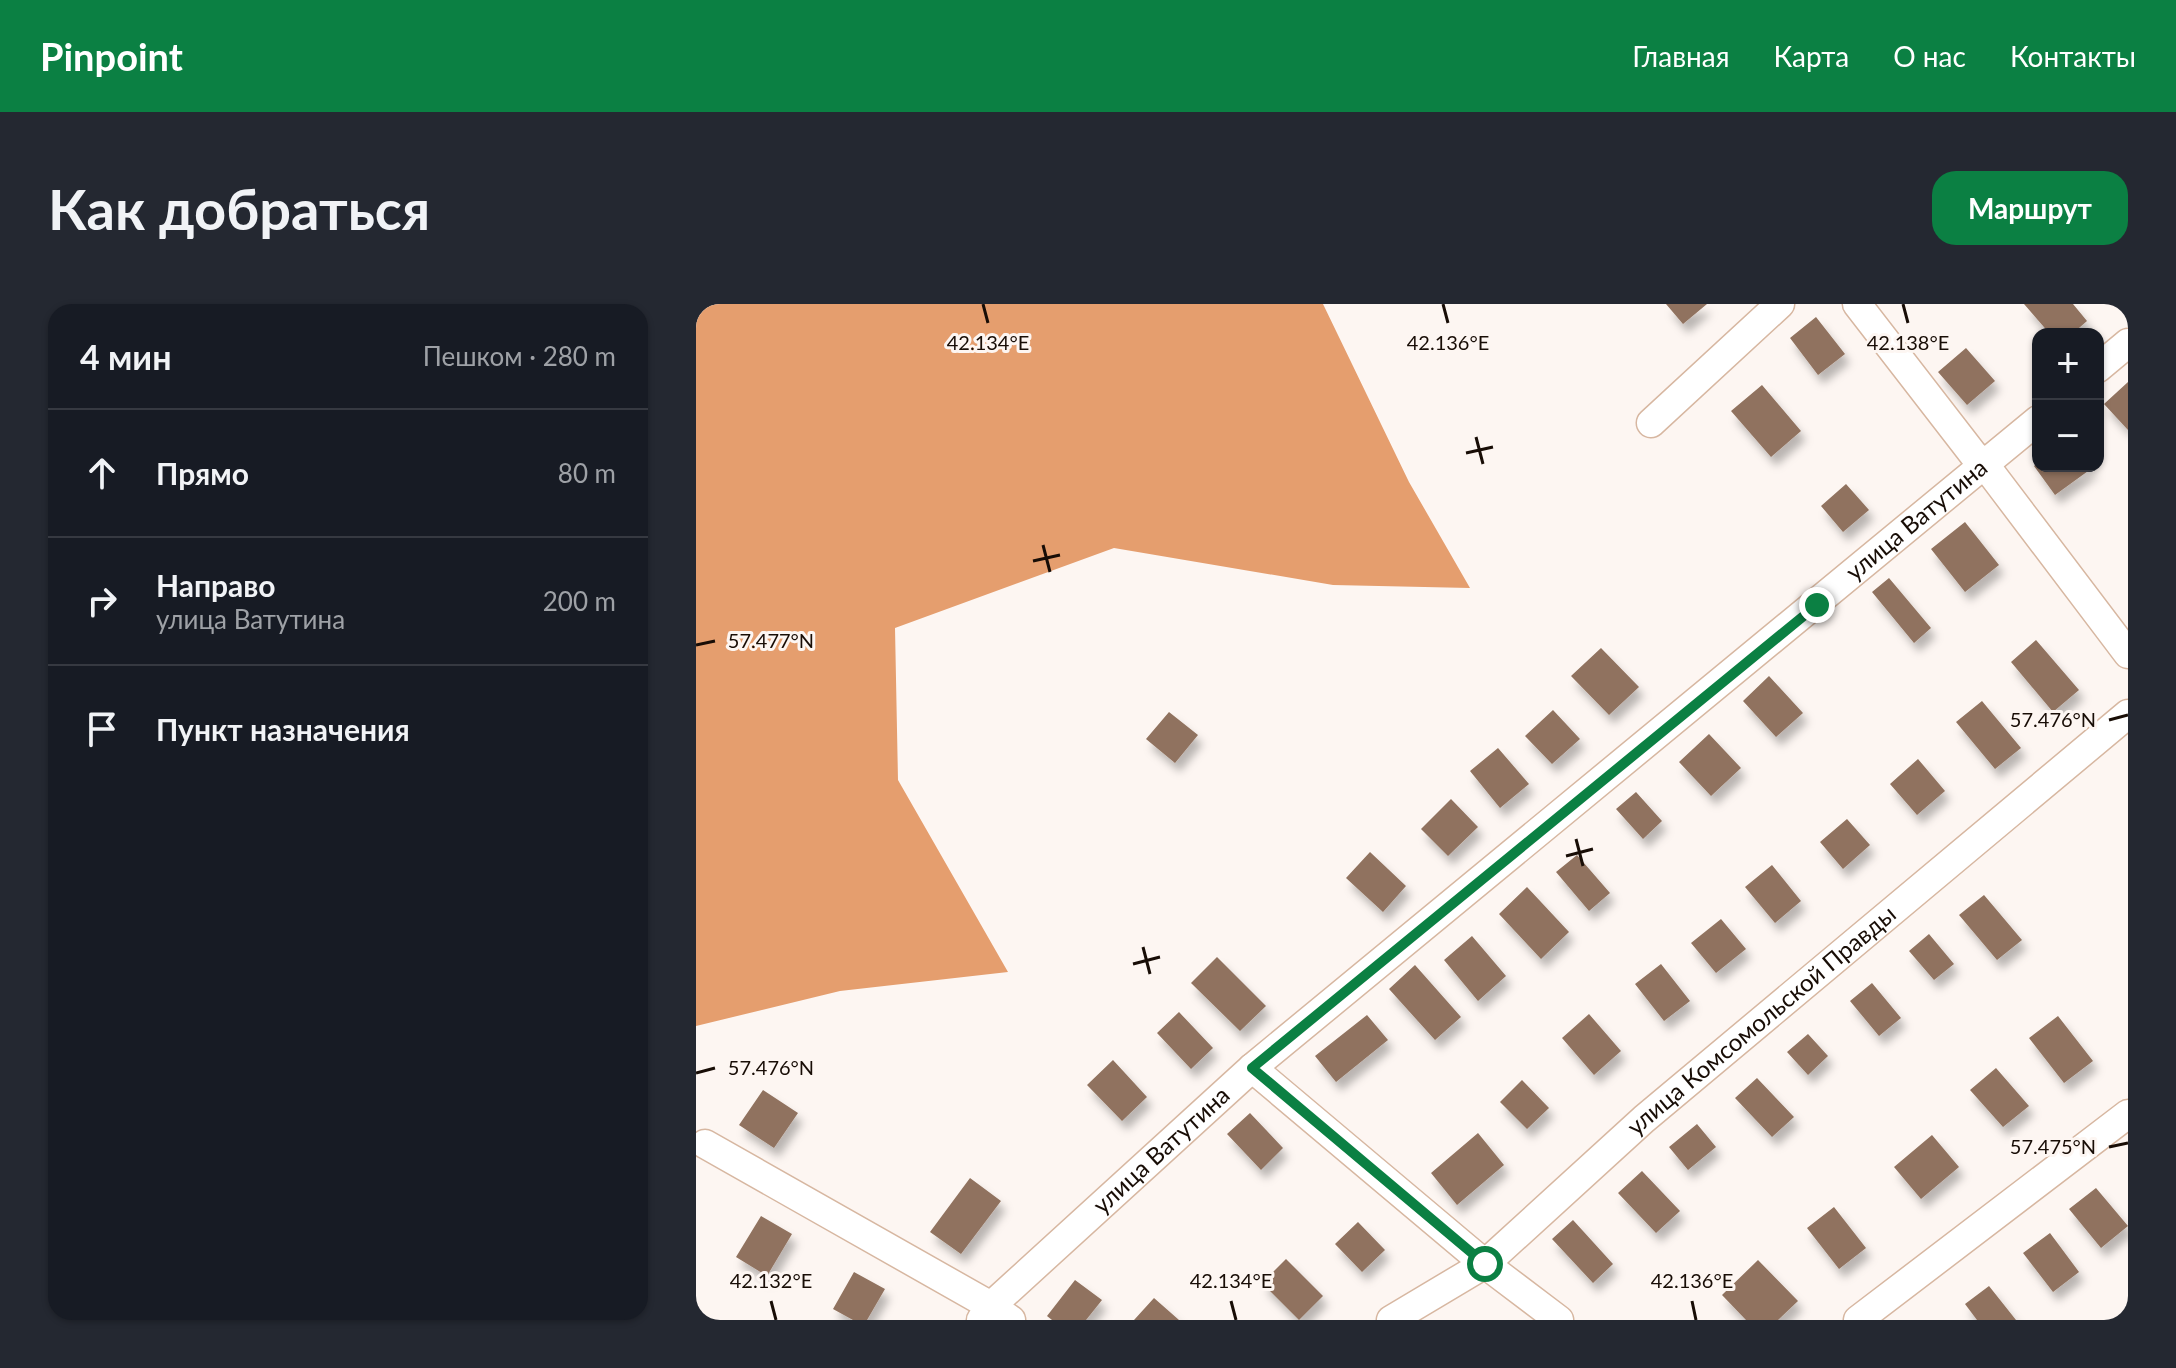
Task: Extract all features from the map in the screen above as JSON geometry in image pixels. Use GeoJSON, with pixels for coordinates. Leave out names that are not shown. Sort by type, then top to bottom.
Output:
{"type":"FeatureCollection","features":[{"type":"Feature","properties":{"kind":"street"},"geometry":{"type":"LineString","coordinates":[[1651,423],[1780,304]]}},
{"type":"Feature","properties":{"kind":"street"},"geometry":{"type":"LineString","coordinates":[[1857,304],[1973,454],[1985,465],[2128,654]]}},
{"type":"Feature","properties":{"kind":"street"},"geometry":{"type":"LineString","coordinates":[[2104,363],[2128,343]]}},
{"type":"Feature","properties":{"kind":"street","name":"улица Ватутина"},"geometry":{"type":"LineString","coordinates":[[995,1315],[1252,1068],[2032,425]]}},
{"type":"Feature","properties":{"kind":"street","name":"улица Комсомольской Правды"},"geometry":{"type":"LineString","coordinates":[[1391,1320],[1485,1264],[1644,1119],[2128,714]]}},
{"type":"Feature","properties":{"kind":"street"},"geometry":{"type":"LineString","coordinates":[[1252,1068],[1485,1264],[1559,1320]]}},
{"type":"Feature","properties":{"kind":"street"},"geometry":{"type":"LineString","coordinates":[[1858,1320],[2128,1114]]}},
{"type":"Feature","properties":{"kind":"street"},"geometry":{"type":"LineString","coordinates":[[705,1144],[995,1315]]}},
{"type":"Feature","properties":{"kind":"shaded area"},"geometry":{"type":"Polygon","coordinates":[[[696,304],[1323,304],[1409,482],[1470,588],[1333,585],[1114,548],[895,628],[898,780],[1008,972],[840,991],[696,1026],[696,304]]]}},
{"type":"Feature","properties":{"kind":"building"},"geometry":{"type":"Polygon","coordinates":[[[1666,304],[1707,304],[1683,324],[1666,304]]]}},
{"type":"Feature","properties":{"kind":"building"},"geometry":{"type":"Polygon","coordinates":[[[2024,304],[2073,304],[2087,321],[2079,328],[2045,328],[2024,304]]]}},
{"type":"Feature","properties":{"kind":"building"},"geometry":{"type":"Polygon","coordinates":[[[1816,317],[1845,354],[1818,375],[1790,338],[1816,317]]]}},
{"type":"Feature","properties":{"kind":"building"},"geometry":{"type":"Polygon","coordinates":[[[1966,348],[1995,381],[1967,405],[1938,372],[1966,348]]]}},
{"type":"Feature","properties":{"kind":"building"},"geometry":{"type":"Polygon","coordinates":[[[2128,382],[2128,430],[2104,404],[2128,382]]]}},
{"type":"Feature","properties":{"kind":"building"},"geometry":{"type":"Polygon","coordinates":[[[1762,385],[1801,431],[1771,457],[1731,411],[1762,385]]]}},
{"type":"Feature","properties":{"kind":"building"},"geometry":{"type":"Polygon","coordinates":[[[2038,472],[2087,472],[2055,495],[2038,472]]]}},
{"type":"Feature","properties":{"kind":"building"},"geometry":{"type":"Polygon","coordinates":[[[1846,484],[1869,510],[1843,532],[1821,506],[1846,484]]]}},
{"type":"Feature","properties":{"kind":"building"},"geometry":{"type":"Polygon","coordinates":[[[1965,522],[1999,565],[1965,592],[1931,549],[1965,522]]]}},
{"type":"Feature","properties":{"kind":"building"},"geometry":{"type":"Polygon","coordinates":[[[1889,578],[1931,628],[1914,643],[1872,592],[1889,578]]]}},
{"type":"Feature","properties":{"kind":"building"},"geometry":{"type":"Polygon","coordinates":[[[2036,640],[2079,690],[2053,712],[2011,662],[2036,640]]]}},
{"type":"Feature","properties":{"kind":"building"},"geometry":{"type":"Polygon","coordinates":[[[1601,648],[1639,687],[1609,715],[1571,676],[1601,648]]]}},
{"type":"Feature","properties":{"kind":"building"},"geometry":{"type":"Polygon","coordinates":[[[1769,676],[1803,713],[1776,737],[1743,701],[1769,676]]]}},
{"type":"Feature","properties":{"kind":"building"},"geometry":{"type":"Polygon","coordinates":[[[1982,701],[2021,748],[1995,769],[1956,722],[1982,701]]]}},
{"type":"Feature","properties":{"kind":"building"},"geometry":{"type":"Polygon","coordinates":[[[1553,710],[1580,739],[1552,764],[1525,736],[1553,710]]]}},
{"type":"Feature","properties":{"kind":"building"},"geometry":{"type":"Polygon","coordinates":[[[1169,712],[1198,735],[1175,763],[1146,739],[1169,712]]]}},
{"type":"Feature","properties":{"kind":"building"},"geometry":{"type":"Polygon","coordinates":[[[1709,734],[1741,768],[1711,796],[1679,762],[1709,734]]]}},
{"type":"Feature","properties":{"kind":"building"},"geometry":{"type":"Polygon","coordinates":[[[1498,748],[1529,784],[1500,808],[1470,771],[1498,748]]]}},
{"type":"Feature","properties":{"kind":"building"},"geometry":{"type":"Polygon","coordinates":[[[1918,759],[1945,791],[1917,815],[1890,784],[1918,759]]]}},
{"type":"Feature","properties":{"kind":"building"},"geometry":{"type":"Polygon","coordinates":[[[1636,792],[1662,821],[1643,839],[1616,809],[1636,792]]]}},
{"type":"Feature","properties":{"kind":"building"},"geometry":{"type":"Polygon","coordinates":[[[1451,799],[1478,827],[1448,856],[1421,829],[1451,799]]]}},
{"type":"Feature","properties":{"kind":"building"},"geometry":{"type":"Polygon","coordinates":[[[1847,819],[1870,845],[1843,869],[1820,842],[1847,819]]]}},
{"type":"Feature","properties":{"kind":"building"},"geometry":{"type":"Polygon","coordinates":[[[1370,852],[1406,886],[1383,912],[1346,878],[1370,852]]]}},
{"type":"Feature","properties":{"kind":"building"},"geometry":{"type":"Polygon","coordinates":[[[1577,855],[1610,893],[1589,911],[1556,872],[1577,855]]]}},
{"type":"Feature","properties":{"kind":"building"},"geometry":{"type":"Polygon","coordinates":[[[1772,865],[1801,901],[1775,923],[1745,887],[1772,865]]]}},
{"type":"Feature","properties":{"kind":"building"},"geometry":{"type":"Polygon","coordinates":[[[1527,887],[1569,932],[1541,959],[1499,914],[1527,887]]]}},
{"type":"Feature","properties":{"kind":"building"},"geometry":{"type":"Polygon","coordinates":[[[1984,895],[2022,940],[1997,960],[1959,915],[1984,895]]]}},
{"type":"Feature","properties":{"kind":"building"},"geometry":{"type":"Polygon","coordinates":[[[1721,919],[1746,949],[1716,973],[1691,943],[1721,919]]]}},
{"type":"Feature","properties":{"kind":"building"},"geometry":{"type":"Polygon","coordinates":[[[1929,934],[1954,964],[1934,980],[1909,951],[1929,934]]]}},
{"type":"Feature","properties":{"kind":"building"},"geometry":{"type":"Polygon","coordinates":[[[1472,936],[1506,976],[1478,1001],[1444,960],[1472,936]]]}},
{"type":"Feature","properties":{"kind":"building"},"geometry":{"type":"Polygon","coordinates":[[[1217,957],[1266,1006],[1240,1031],[1191,983],[1217,957]]]}},
{"type":"Feature","properties":{"kind":"building"},"geometry":{"type":"Polygon","coordinates":[[[1661,964],[1690,1001],[1664,1021],[1635,984],[1661,964]]]}},
{"type":"Feature","properties":{"kind":"building"},"geometry":{"type":"Polygon","coordinates":[[[1415,965],[1461,1017],[1435,1040],[1389,989],[1415,965]]]}},
{"type":"Feature","properties":{"kind":"building"},"geometry":{"type":"Polygon","coordinates":[[[1872,983],[1901,1018],[1879,1036],[1850,1001],[1872,983]]]}},
{"type":"Feature","properties":{"kind":"building"},"geometry":{"type":"Polygon","coordinates":[[[1179,1012],[1213,1048],[1191,1069],[1157,1033],[1179,1012]]]}},
{"type":"Feature","properties":{"kind":"building"},"geometry":{"type":"Polygon","coordinates":[[[1589,1014],[1621,1051],[1594,1075],[1562,1038],[1589,1014]]]}},
{"type":"Feature","properties":{"kind":"building"},"geometry":{"type":"Polygon","coordinates":[[[1367,1015],[1388,1040],[1336,1082],[1315,1056],[1367,1015]]]}},
{"type":"Feature","properties":{"kind":"building"},"geometry":{"type":"Polygon","coordinates":[[[2058,1016],[2093,1061],[2064,1083],[2029,1038],[2058,1016]]]}},
{"type":"Feature","properties":{"kind":"building"},"geometry":{"type":"Polygon","coordinates":[[[1808,1034],[1828,1056],[1808,1075],[1787,1052],[1808,1034]]]}},
{"type":"Feature","properties":{"kind":"building"},"geometry":{"type":"Polygon","coordinates":[[[1113,1060],[1147,1097],[1122,1121],[1087,1085],[1113,1060]]]}},
{"type":"Feature","properties":{"kind":"building"},"geometry":{"type":"Polygon","coordinates":[[[1996,1068],[2029,1106],[2003,1127],[1970,1090],[1996,1068]]]}},
{"type":"Feature","properties":{"kind":"building"},"geometry":{"type":"Polygon","coordinates":[[[1757,1078],[1794,1117],[1772,1137],[1735,1098],[1757,1078]]]}},
{"type":"Feature","properties":{"kind":"building"},"geometry":{"type":"Polygon","coordinates":[[[1522,1080],[1549,1108],[1527,1129],[1500,1102],[1522,1080]]]}},
{"type":"Feature","properties":{"kind":"building"},"geometry":{"type":"Polygon","coordinates":[[[763,1090],[798,1113],[774,1148],[739,1125],[763,1090]]]}},
{"type":"Feature","properties":{"kind":"building"},"geometry":{"type":"Polygon","coordinates":[[[1250,1113],[1283,1148],[1261,1170],[1227,1134],[1250,1113]]]}},
{"type":"Feature","properties":{"kind":"building"},"geometry":{"type":"Polygon","coordinates":[[[1697,1124],[1716,1147],[1688,1170],[1669,1147],[1697,1124]]]}},
{"type":"Feature","properties":{"kind":"building"},"geometry":{"type":"Polygon","coordinates":[[[1478,1133],[1504,1165],[1457,1205],[1431,1173],[1478,1133]]]}},
{"type":"Feature","properties":{"kind":"building"},"geometry":{"type":"Polygon","coordinates":[[[1932,1135],[1959,1167],[1921,1199],[1894,1167],[1932,1135]]]}},
{"type":"Feature","properties":{"kind":"building"},"geometry":{"type":"Polygon","coordinates":[[[1642,1171],[1680,1211],[1656,1233],[1618,1193],[1642,1171]]]}},
{"type":"Feature","properties":{"kind":"building"},"geometry":{"type":"Polygon","coordinates":[[[970,1178],[1001,1201],[961,1254],[930,1232],[970,1178]]]}},
{"type":"Feature","properties":{"kind":"building"},"geometry":{"type":"Polygon","coordinates":[[[2096,1188],[2128,1226],[2101,1248],[2069,1209],[2096,1188]]]}},
{"type":"Feature","properties":{"kind":"building"},"geometry":{"type":"Polygon","coordinates":[[[1834,1207],[1866,1248],[1839,1269],[1807,1228],[1834,1207]]]}},
{"type":"Feature","properties":{"kind":"building"},"geometry":{"type":"Polygon","coordinates":[[[761,1216],[792,1234],[767,1276],[736,1257],[761,1216]]]}},
{"type":"Feature","properties":{"kind":"building"},"geometry":{"type":"Polygon","coordinates":[[[1573,1220],[1613,1264],[1593,1283],[1552,1239],[1573,1220]]]}},
{"type":"Feature","properties":{"kind":"building"},"geometry":{"type":"Polygon","coordinates":[[[1358,1222],[1385,1250],[1362,1272],[1335,1244],[1358,1222]]]}},
{"type":"Feature","properties":{"kind":"building"},"geometry":{"type":"Polygon","coordinates":[[[2050,1233],[2079,1272],[2053,1292],[2023,1253],[2050,1233]]]}},
{"type":"Feature","properties":{"kind":"building"},"geometry":{"type":"Polygon","coordinates":[[[1286,1259],[1323,1296],[1299,1320],[1262,1283],[1286,1259]]]}},
{"type":"Feature","properties":{"kind":"building"},"geometry":{"type":"Polygon","coordinates":[[[1758,1260],[1798,1301],[1778,1320],[1746,1320],[1722,1295],[1758,1260]]]}},
{"type":"Feature","properties":{"kind":"building"},"geometry":{"type":"Polygon","coordinates":[[[854,1272],[885,1289],[867,1320],[853,1320],[833,1309],[854,1272]]]}},
{"type":"Feature","properties":{"kind":"building"},"geometry":{"type":"Polygon","coordinates":[[[1075,1280],[1102,1300],[1086,1320],[1052,1320],[1047,1316],[1075,1280]]]}},
{"type":"Feature","properties":{"kind":"building"},"geometry":{"type":"Polygon","coordinates":[[[1989,1286],[2016,1320],[1977,1320],[1965,1304],[1989,1286]]]}},
{"type":"Feature","properties":{"kind":"building"},"geometry":{"type":"Polygon","coordinates":[[[1154,1298],[1179,1320],[1134,1320],[1154,1298]]]}},
{"type":"Feature","properties":{"kind":"route"},"geometry":{"type":"LineString","coordinates":[[1485,1264],[1252,1068],[1817,605]]}}]}
